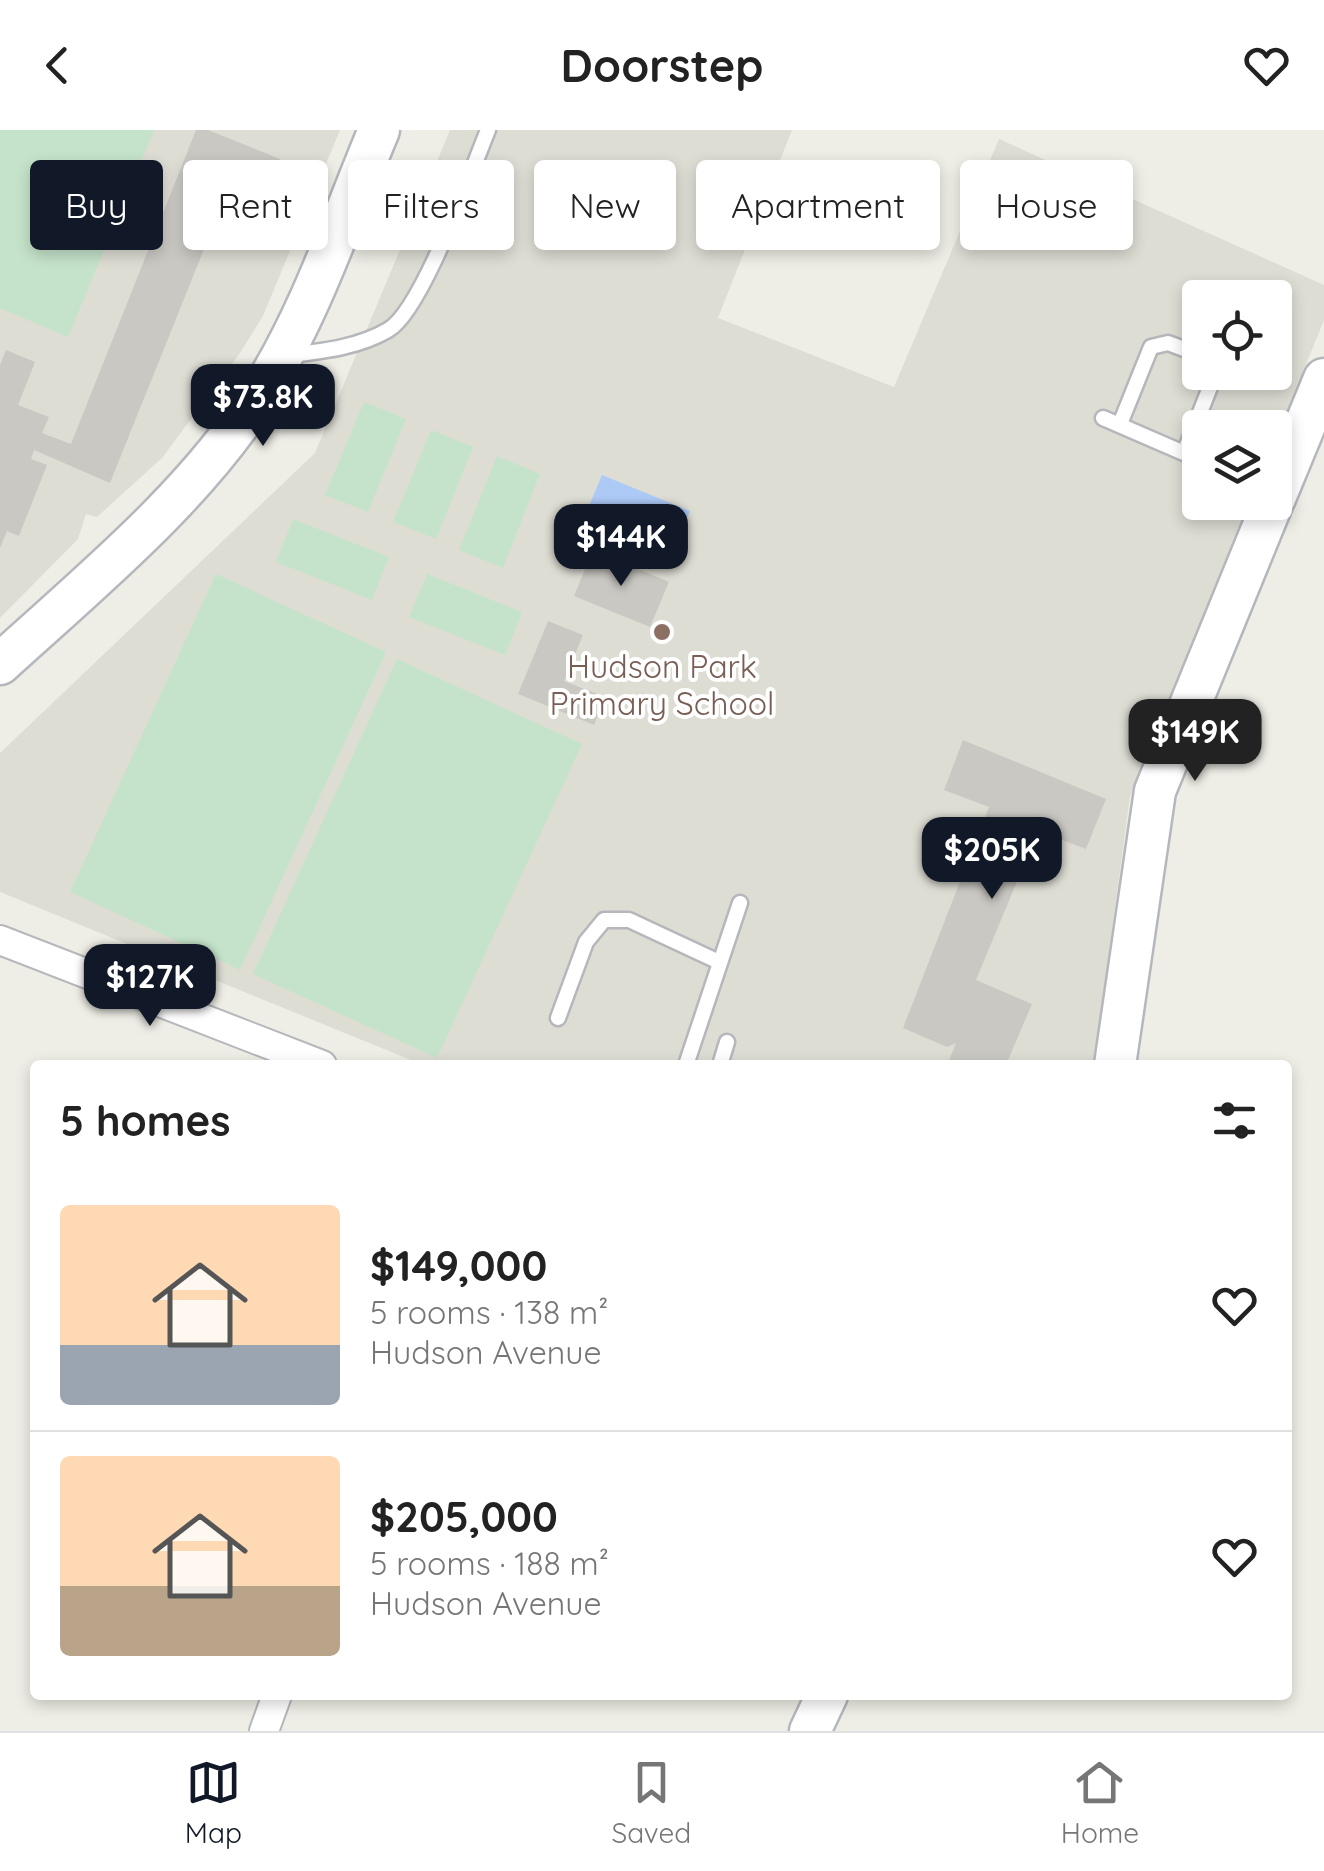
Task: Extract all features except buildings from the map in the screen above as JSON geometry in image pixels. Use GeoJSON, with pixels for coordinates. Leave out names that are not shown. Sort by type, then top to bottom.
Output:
{"type":"FeatureCollection","features":[{"type":"Feature","properties":{"kind":"street"},"geometry":{"type":"LineString","coordinates":[[0,664],[91,582],[194,476],[260,394],[318,280],[379,130]]}},
{"type":"Feature","properties":{"kind":"street"},"geometry":{"type":"LineString","coordinates":[[1292,456],[1324,379]]}},
{"type":"Feature","properties":{"kind":"street"},"geometry":{"type":"LineString","coordinates":[[1116,1060],[1155,790],[1266,520]]}},
{"type":"Feature","properties":{"kind":"street"},"geometry":{"type":"LineString","coordinates":[[0,940],[309,1060]]}},
{"type":"Feature","properties":{"kind":"street"},"geometry":{"type":"LineString","coordinates":[[264,1731],[275,1700]]}},
{"type":"Feature","properties":{"kind":"street"},"geometry":{"type":"LineString","coordinates":[[810,1731],[825,1700]]}},
{"type":"Feature","properties":{"kind":"lane"},"geometry":{"type":"LineString","coordinates":[[280,356],[364,341],[403,318],[432,263],[488,130]]}},
{"type":"Feature","properties":{"kind":"lane"},"geometry":{"type":"LineString","coordinates":[[1120,424],[1151,348],[1168,342],[1182,348]]}},
{"type":"Feature","properties":{"kind":"lane"},"geometry":{"type":"LineString","coordinates":[[1103,418],[1182,452]]}},
{"type":"Feature","properties":{"kind":"lane"},"geometry":{"type":"LineString","coordinates":[[687,1060],[717,961],[740,903]]}},
{"type":"Feature","properties":{"kind":"lane"},"geometry":{"type":"LineString","coordinates":[[558,1018],[586,942],[604,920],[629,920],[717,961]]}},
{"type":"Feature","properties":{"kind":"lane"},"geometry":{"type":"LineString","coordinates":[[722,1060],[727,1042]]}},
{"type":"Feature","properties":{"kind":"shaded area"},"geometry":{"type":"Polygon","coordinates":[[[0,130],[340,130],[328,160],[183,160],[183,250],[290,250],[263,316],[162,458],[97,517],[86,514],[78,539],[0,618],[0,130]]]}},
{"type":"Feature","properties":{"kind":"shaded area","name":"Hudson Park Primary School"},"geometry":{"type":"Polygon","coordinates":[[[450,130],[792,130],[780,160],[696,160],[696,250],[745,250],[718,318],[894,387],[960,231],[960,250],[1133,250],[1133,199],[1324,285],[1324,320],[1287,410],[1182,410],[1182,520],[1243,520],[1130,796],[1095,1060],[411,1060],[0,892],[0,753],[315,453],[400,250],[514,250],[514,160],[437,160],[450,130]]]}},
{"type":"Feature","properties":{"kind":"shaded area","name":"Hudson Park Primary School"},"geometry":{"type":"Polygon","coordinates":[[[999,139],[1046,160],[990,160],[999,139]]]}},
{"type":"Feature","properties":{"kind":"green space"},"geometry":{"type":"Polygon","coordinates":[[[0,130],[154,130],[142,160],[30,160],[30,250],[104,250],[68,337],[0,308],[0,130]]]}},
{"type":"Feature","properties":{"kind":"green space"},"geometry":{"type":"Polygon","coordinates":[[[364,402],[406,419],[368,512],[325,495],[364,402]]]}},
{"type":"Feature","properties":{"kind":"green space"},"geometry":{"type":"Polygon","coordinates":[[[431,430],[473,447],[436,539],[393,522],[431,430]]]}},
{"type":"Feature","properties":{"kind":"green space"},"geometry":{"type":"Polygon","coordinates":[[[497,456],[540,474],[503,568],[459,550],[497,456]]]}},
{"type":"Feature","properties":{"kind":"green space"},"geometry":{"type":"Polygon","coordinates":[[[293,519],[389,557],[372,600],[276,562],[293,519]]]}},
{"type":"Feature","properties":{"kind":"green space"},"geometry":{"type":"Polygon","coordinates":[[[216,574],[386,652],[240,970],[70,892],[216,574]]]}},
{"type":"Feature","properties":{"kind":"green space"},"geometry":{"type":"Polygon","coordinates":[[[427,574],[522,612],[505,655],[409,617],[427,574]]]}},
{"type":"Feature","properties":{"kind":"green space"},"geometry":{"type":"Polygon","coordinates":[[[397,659],[582,744],[437,1058],[253,974],[397,659]]]}},
{"type":"Feature","properties":{"kind":"water"},"geometry":{"type":"Polygon","coordinates":[[[602,475],[690,511],[671,557],[583,520],[602,475]]]}},
{"type":"Feature","properties":{"kind":"place","name":"Hudson Park Primary School"},"geometry":{"type":"Point","coordinates":[662,632]}}]}
